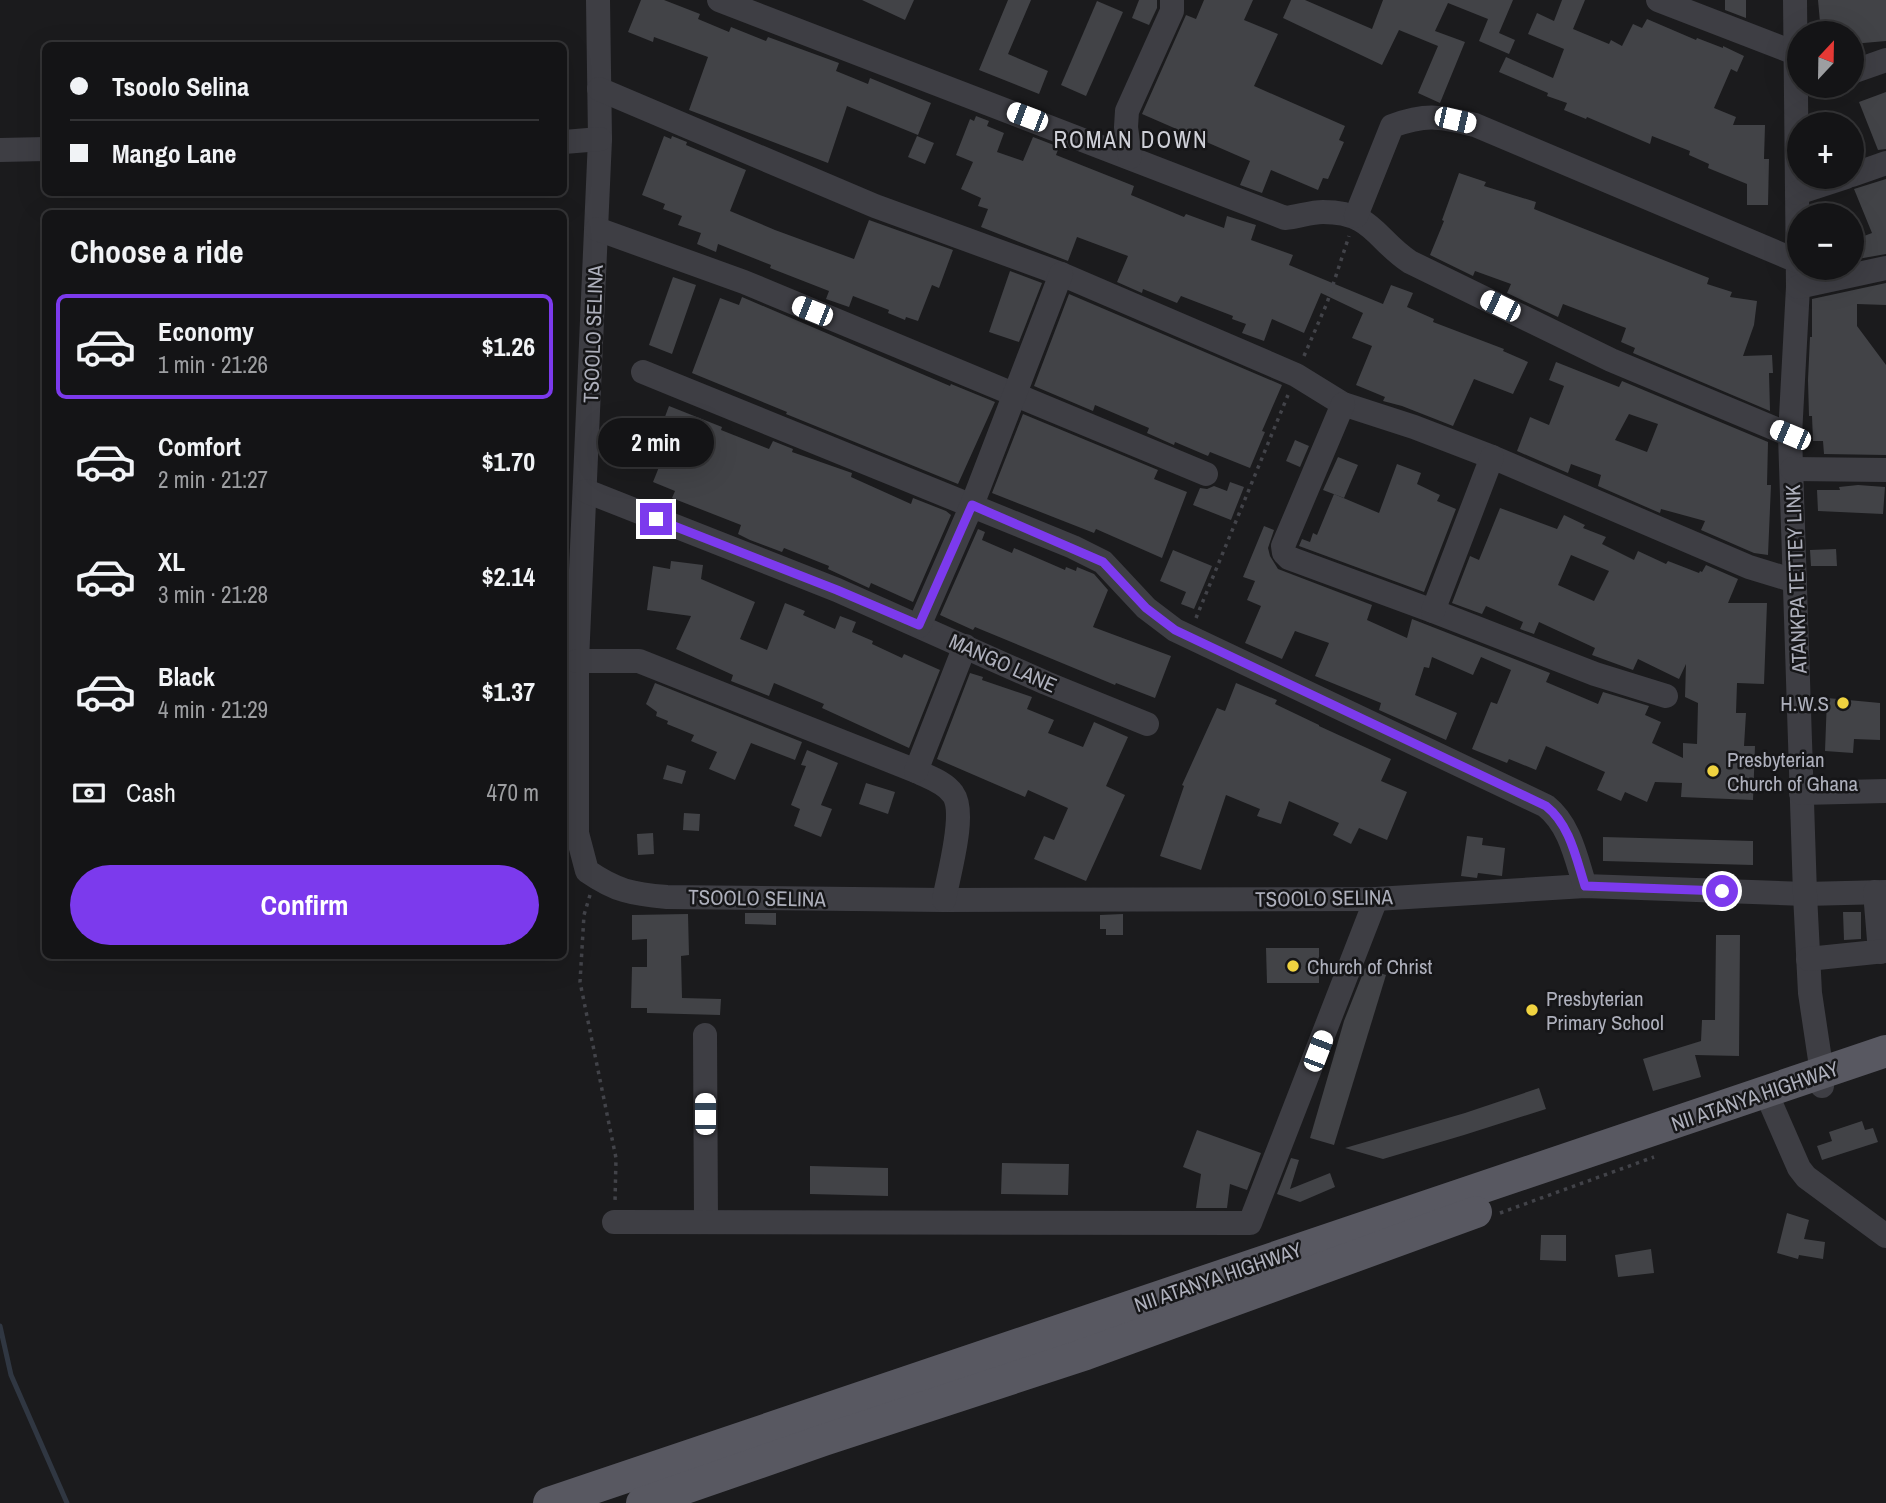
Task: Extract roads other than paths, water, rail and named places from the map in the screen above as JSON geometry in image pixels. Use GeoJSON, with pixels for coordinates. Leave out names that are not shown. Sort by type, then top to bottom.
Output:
{"type":"FeatureCollection","features":[{"type":"Feature","properties":{"kind":"main road","name":"NII ATANYA HIGHWAY"},"geometry":{"type":"LineString","coordinates":[[549,1503],[1822,1080],[1886,1051]]}},
{"type":"Feature","properties":{"kind":"main road"},"geometry":{"type":"LineString","coordinates":[[642,1503],[1086,1353],[1771,1104],[1822,1080],[1886,1064]]}},
{"type":"Feature","properties":{"kind":"street","name":"TSOOLO SELINA"},"geometry":{"type":"LineString","coordinates":[[598,0],[600,139],[578,661],[577,833],[587,871],[595,877],[633,894],[667,897],[944,900],[1376,898],[1585,886],[1805,894],[1881,892]]}},
{"type":"Feature","properties":{"kind":"street"},"geometry":{"type":"LineString","coordinates":[[719,0],[1285,218],[1319,212],[1356,216],[1380,234],[1394,252],[1410,262],[1611,360],[1790,435]]}},
{"type":"Feature","properties":{"kind":"street"},"geometry":{"type":"LineString","coordinates":[[1130,157],[1127,111],[1172,11],[1172,0]]}},
{"type":"Feature","properties":{"kind":"street"},"geometry":{"type":"LineString","coordinates":[[1658,0],[1787,51]]}},
{"type":"Feature","properties":{"kind":"street","name":"ATANKPA TETTEY LINK"},"geometry":{"type":"LineString","coordinates":[[1795,0],[1795,21]]}},
{"type":"Feature","properties":{"kind":"street"},"geometry":{"type":"LineString","coordinates":[[1864,68],[1886,60]]}},
{"type":"Feature","properties":{"kind":"street"},"geometry":{"type":"LineString","coordinates":[[599,89],[874,206],[1061,274],[1296,375],[1343,404],[1493,457],[1749,567],[1795,581]]}},
{"type":"Feature","properties":{"kind":"street","name":"ATANKPA TETTEY LINK"},"geometry":{"type":"LineString","coordinates":[[1797,203],[1804,98]]}},
{"type":"Feature","properties":{"kind":"street"},"geometry":{"type":"LineString","coordinates":[[1356,216],[1392,126],[1414,118],[1436,116],[1475,125],[1787,257]]}},
{"type":"Feature","properties":{"kind":"street"},"geometry":{"type":"LineString","coordinates":[[567,142],[600,139]]}},
{"type":"Feature","properties":{"kind":"street"},"geometry":{"type":"LineString","coordinates":[[0,150],[42,149]]}},
{"type":"Feature","properties":{"kind":"street"},"geometry":{"type":"LineString","coordinates":[[1864,171],[1886,163]]}},
{"type":"Feature","properties":{"kind":"street"},"geometry":{"type":"LineString","coordinates":[[1797,194],[1811,189]]}},
{"type":"Feature","properties":{"kind":"street"},"geometry":{"type":"LineString","coordinates":[[597,229],[744,282],[1206,474]]}},
{"type":"Feature","properties":{"kind":"street"},"geometry":{"type":"LineString","coordinates":[[1798,287],[1886,268]]}},
{"type":"Feature","properties":{"kind":"street"},"geometry":{"type":"LineString","coordinates":[[919,625],[972,505],[1061,274]]}},
{"type":"Feature","properties":{"kind":"street","name":"ATANKPA TETTEY LINK"},"geometry":{"type":"LineString","coordinates":[[1798,280],[1790,435],[1808,958],[1822,1080]]}},
{"type":"Feature","properties":{"kind":"street"},"geometry":{"type":"LineString","coordinates":[[643,372],[972,505],[1103,562],[1146,608],[1175,630],[1546,806],[1558,816],[1568,835],[1585,886]]}},
{"type":"Feature","properties":{"kind":"street"},"geometry":{"type":"LineString","coordinates":[[1343,404],[1283,546],[1284,553],[1289,558],[1595,674],[1666,696]]}},
{"type":"Feature","properties":{"kind":"street"},"geometry":{"type":"LineString","coordinates":[[1433,611],[1493,457]]}},
{"type":"Feature","properties":{"kind":"street"},"geometry":{"type":"LineString","coordinates":[[1792,469],[1886,470]]}},
{"type":"Feature","properties":{"kind":"street","name":"MANGO LANE"},"geometry":{"type":"LineString","coordinates":[[586,491],[837,590],[1046,683],[1147,724]]}},
{"type":"Feature","properties":{"kind":"street"},"geometry":{"type":"LineString","coordinates":[[916,771],[965,646]]}},
{"type":"Feature","properties":{"kind":"street"},"geometry":{"type":"LineString","coordinates":[[578,661],[639,661],[916,771],[946,787],[953,794],[960,813],[944,900]]}},
{"type":"Feature","properties":{"kind":"street"},"geometry":{"type":"LineString","coordinates":[[1801,793],[1886,791]]}},
{"type":"Feature","properties":{"kind":"street"},"geometry":{"type":"LineString","coordinates":[[1808,958],[1883,952],[1881,892]]}},
{"type":"Feature","properties":{"kind":"street"},"geometry":{"type":"LineString","coordinates":[[614,1222],[1250,1223],[1376,898]]}},
{"type":"Feature","properties":{"kind":"street"},"geometry":{"type":"LineString","coordinates":[[705,1035],[706,1222]]}},
{"type":"Feature","properties":{"kind":"street"},"geometry":{"type":"LineString","coordinates":[[1771,1104],[1798,1168],[1806,1177],[1886,1236]]}},
{"type":"Feature","properties":{"kind":"waterway"},"geometry":{"type":"LineString","coordinates":[[0,1326],[11,1375],[67,1503]]}},
{"type":"Feature","properties":{"kind":"place","name":"H.W.S"},"geometry":{"type":"Point","coordinates":[1843,703]}},
{"type":"Feature","properties":{"kind":"place","name":"Presbyterian Church of Ghana"},"geometry":{"type":"Point","coordinates":[1713,771]}},
{"type":"Feature","properties":{"kind":"place","name":"Church of Christ"},"geometry":{"type":"Point","coordinates":[1293,966]}},
{"type":"Feature","properties":{"kind":"place","name":"Presbyterian Primary School"},"geometry":{"type":"Point","coordinates":[1532,1010]}},
{"type":"Feature","properties":{"kind":"district","name":"ROMAN DOWN"},"geometry":{"type":"Point","coordinates":[1131,139]}}]}
